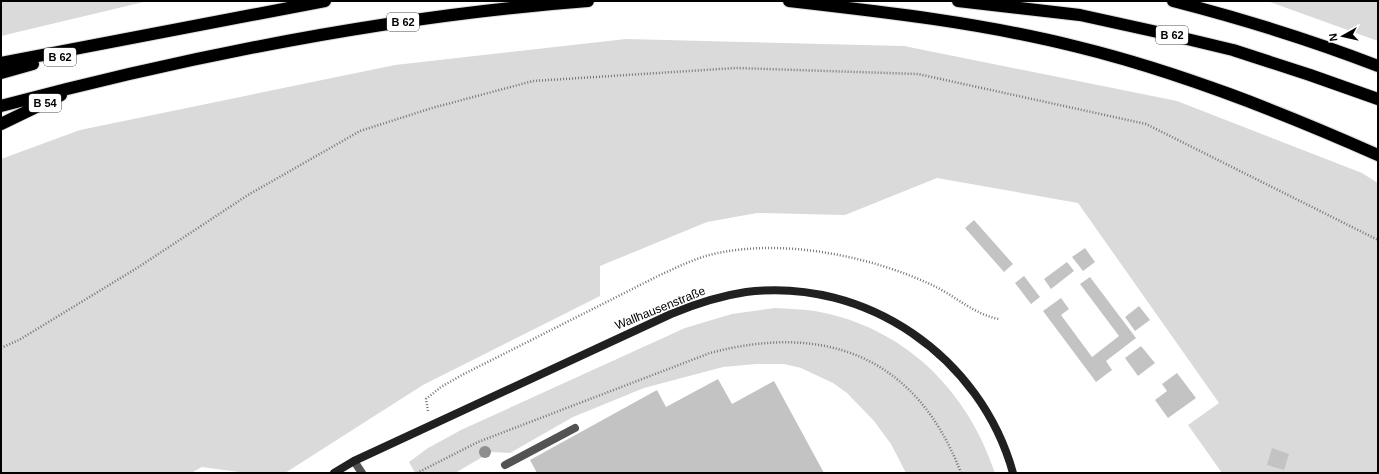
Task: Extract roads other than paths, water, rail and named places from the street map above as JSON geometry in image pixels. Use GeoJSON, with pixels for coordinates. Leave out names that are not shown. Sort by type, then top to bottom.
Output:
{"type":"FeatureCollection","features":[{"type":"Feature","properties":{"kind":"highway","name":"B 62"},"geometry":{"type":"LineString","coordinates":[[1,73],[119,41],[325,1]]}},
{"type":"Feature","properties":{"kind":"highway","name":"B 62"},"geometry":{"type":"LineString","coordinates":[[1,106],[88,83],[220,53],[384,24],[471,12],[588,1]]}},
{"type":"Feature","properties":{"kind":"highway"},"geometry":{"type":"LineString","coordinates":[[789,1],[973,25],[1077,46],[1150,67],[1223,93],[1298,121],[1378,155]]}},
{"type":"Feature","properties":{"kind":"highway","name":"B 62"},"geometry":{"type":"LineString","coordinates":[[958,1],[1080,16],[1162,33],[1233,50],[1378,99]]}},
{"type":"Feature","properties":{"kind":"highway"},"geometry":{"type":"LineString","coordinates":[[1173,1],[1238,18],[1317,42],[1378,66]]}},
{"type":"Feature","properties":{"kind":"highway"},"geometry":{"type":"LineString","coordinates":[[1,63],[119,41]]}},
{"type":"Feature","properties":{"kind":"highway","name":"B 54"},"geometry":{"type":"LineString","coordinates":[[1,124],[88,83]]}},
{"type":"Feature","properties":{"kind":"street","name":"Wallhausenstraße"},"geometry":{"type":"LineString","coordinates":[[334,473],[431,425],[638,328],[695,304],[746,292],[773,291],[799,292],[846,301],[879,314],[904,327],[927,343],[968,383],[984,406],[998,431],[1013,473]]}},
{"type":"Feature","properties":{"kind":"street"},"geometry":{"type":"LineString","coordinates":[[505,465],[575,428]]}},
{"type":"Feature","properties":{"kind":"street"},"geometry":{"type":"LineString","coordinates":[[354,462],[362,473]]}}]}
